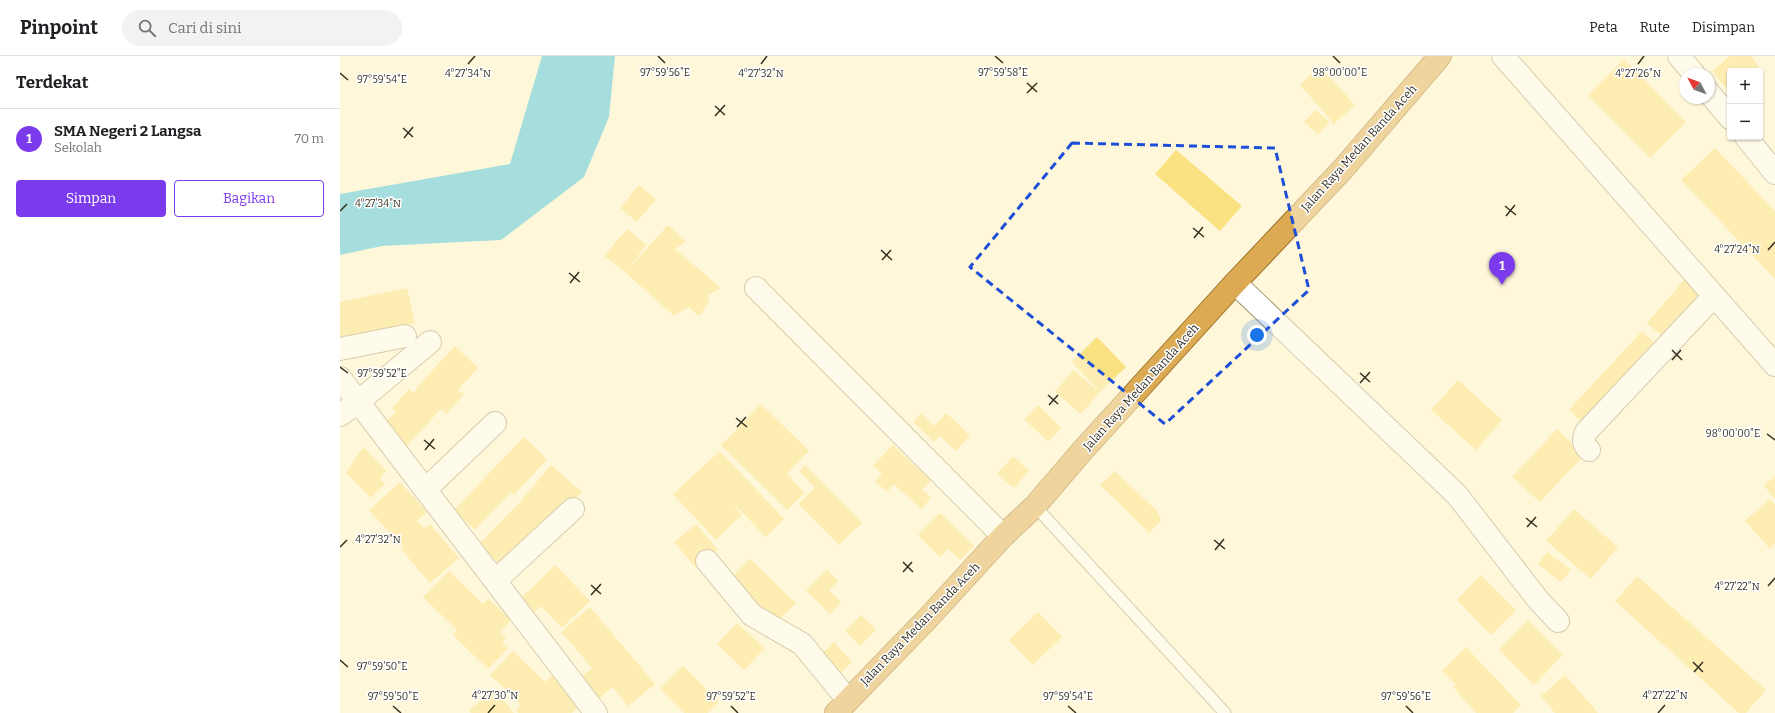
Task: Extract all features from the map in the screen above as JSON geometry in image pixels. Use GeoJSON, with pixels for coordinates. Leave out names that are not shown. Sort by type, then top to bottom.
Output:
{"type":"FeatureCollection","features":[{"type":"Feature","properties":{"kind":"highway","name":"Jalan Raya Medan Banda Aceh"},"geometry":{"type":"LineString","coordinates":[[842,707],[928,618],[1003,536],[1035,506],[1083,450],[1235,283],[1343,169],[1440,56]]}},
{"type":"Feature","properties":{"kind":"street"},"geometry":{"type":"LineString","coordinates":[[1503,56],[1775,365]]}},
{"type":"Feature","properties":{"kind":"street"},"geometry":{"type":"LineString","coordinates":[[1679,56],[1689,68]]}},
{"type":"Feature","properties":{"kind":"street"},"geometry":{"type":"LineString","coordinates":[[1715,100],[1727,114]]}},
{"type":"Feature","properties":{"kind":"street"},"geometry":{"type":"LineString","coordinates":[[1748,140],[1775,173]]}},
{"type":"Feature","properties":{"kind":"street"},"geometry":{"type":"LineString","coordinates":[[1235,283],[1457,495],[1539,601],[1558,621]]}},
{"type":"Feature","properties":{"kind":"street"},"geometry":{"type":"LineString","coordinates":[[756,288],[1003,536]]}},
{"type":"Feature","properties":{"kind":"street"},"geometry":{"type":"LineString","coordinates":[[1589,450],[1584,445],[1583,439],[1586,432],[1714,296]]}},
{"type":"Feature","properties":{"kind":"street"},"geometry":{"type":"LineString","coordinates":[[340,349],[405,336]]}},
{"type":"Feature","properties":{"kind":"street"},"geometry":{"type":"LineString","coordinates":[[340,415],[358,402],[430,342]]}},
{"type":"Feature","properties":{"kind":"street"},"geometry":{"type":"LineString","coordinates":[[340,378],[596,713]]}},
{"type":"Feature","properties":{"kind":"street"},"geometry":{"type":"LineString","coordinates":[[425,490],[495,423]]}},
{"type":"Feature","properties":{"kind":"street"},"geometry":{"type":"LineString","coordinates":[[495,581],[573,509]]}},
{"type":"Feature","properties":{"kind":"street"},"geometry":{"type":"LineString","coordinates":[[707,560],[752,615],[802,644],[842,707]]}},
{"type":"Feature","properties":{"kind":"lane"},"geometry":{"type":"LineString","coordinates":[[1035,506],[1226,713]]}},
{"type":"Feature","properties":{"kind":"highlighted area"},"geometry":{"type":"Polygon","coordinates":[[[1072,143],[1275,148],[1309,290],[1165,424],[970,267],[1072,143]]]}},
{"type":"Feature","properties":{"kind":"water"},"geometry":{"type":"Polygon","coordinates":[[[542,56],[615,56],[609,117],[584,177],[501,240],[382,246],[340,255],[340,194],[510,164],[542,56]]]}},
{"type":"Feature","properties":{"kind":"building"},"geometry":{"type":"Polygon","coordinates":[[[1730,56],[1751,56],[1759,66],[1756,68],[1727,68],[1727,89],[1715,75],[1715,68],[1730,56]]]}},
{"type":"Feature","properties":{"kind":"building"},"geometry":{"type":"Polygon","coordinates":[[[1624,59],[1686,122],[1650,158],[1588,95],[1624,59]]]}},
{"type":"Feature","properties":{"kind":"building"},"geometry":{"type":"Polygon","coordinates":[[[1319,66],[1355,105],[1334,124],[1300,85],[1319,66]]]}},
{"type":"Feature","properties":{"kind":"building"},"geometry":{"type":"Polygon","coordinates":[[[1316,110],[1330,122],[1318,135],[1304,122],[1316,110]]]}},
{"type":"Feature","properties":{"kind":"building"},"geometry":{"type":"Polygon","coordinates":[[[1715,148],[1775,211],[1775,279],[1681,180],[1715,148]]]}},
{"type":"Feature","properties":{"kind":"building"},"geometry":{"type":"Polygon","coordinates":[[[1176,150],[1242,206],[1220,231],[1155,174],[1176,150]]]}},
{"type":"Feature","properties":{"kind":"building"},"geometry":{"type":"Polygon","coordinates":[[[639,185],[656,199],[637,222],[620,208],[639,185]]]}},
{"type":"Feature","properties":{"kind":"building"},"geometry":{"type":"Polygon","coordinates":[[[668,225],[686,241],[675,249],[721,288],[707,296],[710,301],[699,316],[688,307],[674,316],[625,272],[604,256],[627,229],[646,245],[628,269],[668,225]]]}},
{"type":"Feature","properties":{"kind":"building"},"geometry":{"type":"Polygon","coordinates":[[[1685,279],[1704,297],[1667,340],[1647,323],[1685,279]]]}},
{"type":"Feature","properties":{"kind":"building"},"geometry":{"type":"Polygon","coordinates":[[[407,288],[415,323],[340,337],[340,302],[407,288]]]}},
{"type":"Feature","properties":{"kind":"building"},"geometry":{"type":"Polygon","coordinates":[[[1642,331],[1660,348],[1587,427],[1569,410],[1642,331]]]}},
{"type":"Feature","properties":{"kind":"building"},"geometry":{"type":"Polygon","coordinates":[[[1097,337],[1126,367],[1100,392],[1072,362],[1097,337]]]}},
{"type":"Feature","properties":{"kind":"building"},"geometry":{"type":"Polygon","coordinates":[[[455,346],[478,368],[458,390],[464,394],[446,414],[441,409],[405,448],[381,427],[396,411],[392,408],[409,389],[414,393],[417,387],[455,346]]]}},
{"type":"Feature","properties":{"kind":"building"},"geometry":{"type":"Polygon","coordinates":[[[1073,370],[1100,392],[1081,414],[1055,392],[1073,370]]]}},
{"type":"Feature","properties":{"kind":"building"},"geometry":{"type":"Polygon","coordinates":[[[1458,380],[1502,420],[1476,450],[1431,410],[1458,380]]]}},
{"type":"Feature","properties":{"kind":"building"},"geometry":{"type":"Polygon","coordinates":[[[761,404],[809,451],[787,474],[805,493],[787,510],[721,445],[761,404]]]}},
{"type":"Feature","properties":{"kind":"building"},"geometry":{"type":"Polygon","coordinates":[[[1038,405],[1061,428],[1048,442],[1024,419],[1038,405]]]}},
{"type":"Feature","properties":{"kind":"building"},"geometry":{"type":"Polygon","coordinates":[[[921,413],[934,426],[946,413],[970,435],[956,451],[940,436],[934,442],[913,422],[921,413]]]}},
{"type":"Feature","properties":{"kind":"building"},"geometry":{"type":"Polygon","coordinates":[[[1557,429],[1584,455],[1540,502],[1512,477],[1557,429]]]}},
{"type":"Feature","properties":{"kind":"building"},"geometry":{"type":"Polygon","coordinates":[[[524,437],[547,459],[514,495],[511,492],[475,530],[454,510],[524,437]]]}},
{"type":"Feature","properties":{"kind":"building"},"geometry":{"type":"Polygon","coordinates":[[[893,445],[931,481],[922,490],[931,498],[921,509],[894,484],[887,492],[875,481],[882,474],[873,466],[893,445]]]}},
{"type":"Feature","properties":{"kind":"building"},"geometry":{"type":"Polygon","coordinates":[[[363,447],[387,471],[380,478],[385,484],[371,498],[346,473],[363,447]]]}},
{"type":"Feature","properties":{"kind":"building"},"geometry":{"type":"Polygon","coordinates":[[[720,451],[784,519],[766,537],[732,502],[742,515],[716,540],[673,494],[720,451]]]}},
{"type":"Feature","properties":{"kind":"building"},"geometry":{"type":"Polygon","coordinates":[[[1013,456],[1029,471],[1014,488],[997,474],[1013,456]]]}},
{"type":"Feature","properties":{"kind":"building"},"geometry":{"type":"Polygon","coordinates":[[[551,465],[582,492],[551,530],[504,569],[479,544],[519,503],[551,465]]]}},
{"type":"Feature","properties":{"kind":"building"},"geometry":{"type":"Polygon","coordinates":[[[805,465],[862,523],[839,545],[798,504],[815,488],[799,471],[805,465]]]}},
{"type":"Feature","properties":{"kind":"building"},"geometry":{"type":"Polygon","coordinates":[[[1115,471],[1158,512],[1161,521],[1149,533],[1100,485],[1115,471]]]}},
{"type":"Feature","properties":{"kind":"building"},"geometry":{"type":"Polygon","coordinates":[[[1775,476],[1775,499],[1764,486],[1775,476]]]}},
{"type":"Feature","properties":{"kind":"building"},"geometry":{"type":"Polygon","coordinates":[[[400,482],[427,512],[417,521],[425,529],[430,524],[459,558],[430,583],[401,549],[404,548],[369,510],[400,482]]]}},
{"type":"Feature","properties":{"kind":"building"},"geometry":{"type":"Polygon","coordinates":[[[1770,499],[1775,505],[1775,544],[1770,549],[1745,521],[1770,499]]]}},
{"type":"Feature","properties":{"kind":"building"},"geometry":{"type":"Polygon","coordinates":[[[1574,509],[1618,547],[1591,579],[1546,541],[1574,509]]]}},
{"type":"Feature","properties":{"kind":"building"},"geometry":{"type":"Polygon","coordinates":[[[940,513],[974,546],[960,560],[948,549],[940,557],[918,535],[940,513]]]}},
{"type":"Feature","properties":{"kind":"building"},"geometry":{"type":"Polygon","coordinates":[[[696,524],[718,550],[696,568],[674,542],[696,524]]]}},
{"type":"Feature","properties":{"kind":"building"},"geometry":{"type":"Polygon","coordinates":[[[1547,552],[1571,570],[1561,582],[1538,564],[1547,552]]]}},
{"type":"Feature","properties":{"kind":"building"},"geometry":{"type":"Polygon","coordinates":[[[750,559],[796,603],[776,623],[731,578],[750,559]]]}},
{"type":"Feature","properties":{"kind":"building"},"geometry":{"type":"Polygon","coordinates":[[[555,565],[590,601],[562,628],[541,606],[532,614],[519,600],[555,565]]]}},
{"type":"Feature","properties":{"kind":"building"},"geometry":{"type":"Polygon","coordinates":[[[827,569],[838,581],[829,590],[841,602],[830,614],[806,591],[827,569]]]}},
{"type":"Feature","properties":{"kind":"building"},"geometry":{"type":"Polygon","coordinates":[[[449,571],[483,604],[488,598],[511,620],[500,632],[506,638],[502,643],[508,649],[488,669],[453,635],[457,630],[423,597],[449,571]]]}},
{"type":"Feature","properties":{"kind":"building"},"geometry":{"type":"Polygon","coordinates":[[[1481,575],[1516,610],[1491,635],[1457,600],[1481,575]]]}},
{"type":"Feature","properties":{"kind":"building"},"geometry":{"type":"Polygon","coordinates":[[[1637,576],[1766,690],[1746,713],[1739,713],[1615,601],[1637,576]]]}},
{"type":"Feature","properties":{"kind":"building"},"geometry":{"type":"Polygon","coordinates":[[[590,607],[655,684],[628,706],[612,687],[600,698],[582,676],[592,668],[561,632],[590,607]]]}},
{"type":"Feature","properties":{"kind":"building"},"geometry":{"type":"Polygon","coordinates":[[[1038,612],[1062,637],[1033,665],[1009,640],[1038,612]]]}},
{"type":"Feature","properties":{"kind":"building"},"geometry":{"type":"Polygon","coordinates":[[[861,615],[876,630],[860,646],[845,631],[861,615]]]}},
{"type":"Feature","properties":{"kind":"building"},"geometry":{"type":"Polygon","coordinates":[[[1528,620],[1563,655],[1534,685],[1499,650],[1528,620]]]}},
{"type":"Feature","properties":{"kind":"building"},"geometry":{"type":"Polygon","coordinates":[[[737,623],[765,648],[744,670],[717,644],[737,623]]]}},
{"type":"Feature","properties":{"kind":"building"},"geometry":{"type":"Polygon","coordinates":[[[834,642],[852,662],[836,678],[817,658],[834,642]]]}},
{"type":"Feature","properties":{"kind":"building"},"geometry":{"type":"Polygon","coordinates":[[[1466,647],[1521,705],[1513,713],[1476,713],[1453,687],[1456,685],[1442,671],[1466,647]]]}},
{"type":"Feature","properties":{"kind":"building"},"geometry":{"type":"Polygon","coordinates":[[[513,651],[545,682],[553,674],[582,703],[572,713],[518,713],[516,711],[521,705],[490,675],[513,651]]]}},
{"type":"Feature","properties":{"kind":"building"},"geometry":{"type":"Polygon","coordinates":[[[683,666],[719,702],[708,713],[684,713],[660,689],[683,666]]]}},
{"type":"Feature","properties":{"kind":"building"},"geometry":{"type":"Polygon","coordinates":[[[1565,675],[1598,713],[1555,713],[1541,696],[1565,675]]]}},
{"type":"Feature","properties":{"kind":"building"},"geometry":{"type":"Polygon","coordinates":[[[495,689],[514,713],[471,713],[469,710],[495,689]]]}},
{"type":"Feature","properties":{"kind":"place","name":"SMA Negeri 2 Langsa"},"geometry":{"type":"Point","coordinates":[1502,285]}}]}
